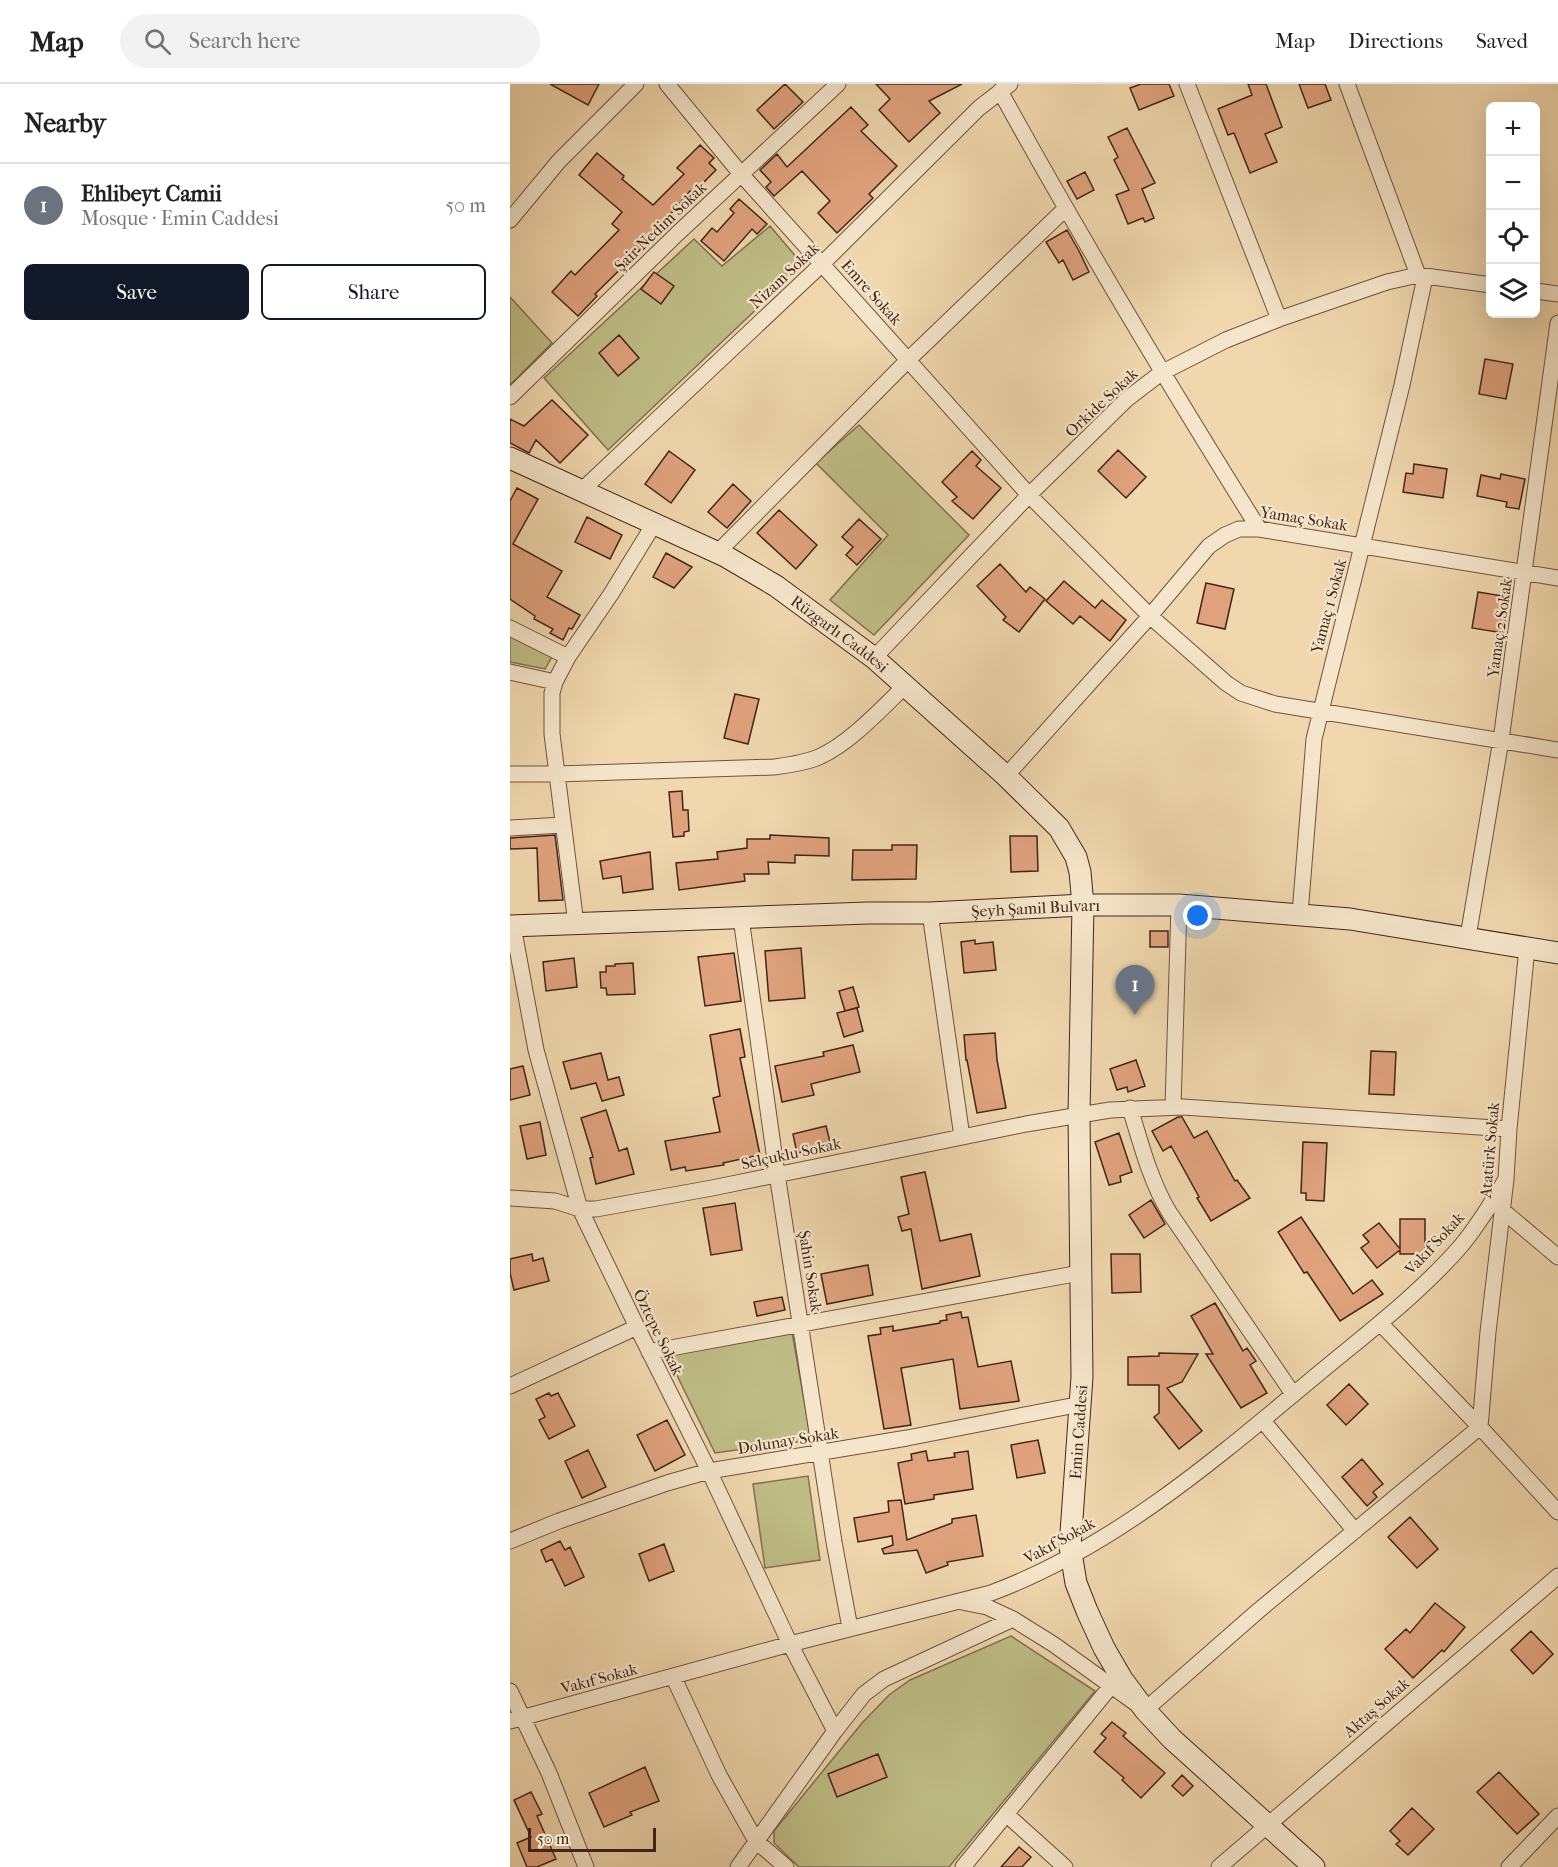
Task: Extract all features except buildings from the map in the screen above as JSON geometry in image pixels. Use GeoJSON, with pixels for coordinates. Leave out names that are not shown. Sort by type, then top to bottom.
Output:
{"type":"FeatureCollection","features":[{"type":"Feature","properties":{"kind":"street"},"geometry":{"type":"LineString","coordinates":[[510,220],[559,161],[599,118],[636,84]]}},
{"type":"Feature","properties":{"kind":"street","name":"Emre Sokak"},"geometry":{"type":"LineString","coordinates":[[667,84],[741,174],[1029,495],[1150,615],[1226,683],[1241,693],[1275,704],[1558,750]]}},
{"type":"Feature","properties":{"kind":"street","name":"Şair Nedim Sokak"},"geometry":{"type":"LineString","coordinates":[[510,398],[741,174],[838,84]]}},
{"type":"Feature","properties":{"kind":"street"},"geometry":{"type":"LineString","coordinates":[[1187,84],[1279,319]]}},
{"type":"Feature","properties":{"kind":"street"},"geometry":{"type":"LineString","coordinates":[[1347,84],[1421,276]]}},
{"type":"Feature","properties":{"kind":"street"},"geometry":{"type":"LineString","coordinates":[[1005,88],[1065,209],[1161,373],[1259,529]]}},
{"type":"Feature","properties":{"kind":"street","name":"Nizam Sokak"},"geometry":{"type":"LineString","coordinates":[[581,491],[822,264],[979,108],[1005,88]]}},
{"type":"Feature","properties":{"kind":"street"},"geometry":{"type":"LineString","coordinates":[[717,553],[909,359],[1065,209]]}},
{"type":"Feature","properties":{"kind":"street","name":"Orkide Sokak"},"geometry":{"type":"LineString","coordinates":[[874,657],[1029,495],[1127,399],[1161,373],[1208,348],[1279,319],[1373,287],[1421,276],[1486,284]]}},
{"type":"Feature","properties":{"kind":"street","name":"Yamaç 1 Sokak"},"geometry":{"type":"LineString","coordinates":[[1299,914],[1312,754],[1319,711],[1402,385],[1421,276]]}},
{"type":"Feature","properties":{"kind":"street"},"geometry":{"type":"LineString","coordinates":[[1540,292],[1558,294]]}},
{"type":"Feature","properties":{"kind":"street","name":"Yamaç 2 Sokak"},"geometry":{"type":"LineString","coordinates":[[1468,937],[1502,740],[1558,323]]}},
{"type":"Feature","properties":{"kind":"street","name":"Rüzgarlı Caddesi"},"geometry":{"type":"LineString","coordinates":[[510,458],[717,553],[776,586],[874,657],[1006,776],[1055,824],[1069,843],[1080,872],[1083,905]]}},
{"type":"Feature","properties":{"kind":"street"},"geometry":{"type":"LineString","coordinates":[[576,924],[556,774],[552,715],[555,682],[568,657],[611,594],[654,524]]}},
{"type":"Feature","properties":{"kind":"street","name":"Yamaç Sokak"},"geometry":{"type":"LineString","coordinates":[[1006,776],[1209,546],[1239,529],[1259,529],[1558,578]]}},
{"type":"Feature","properties":{"kind":"street"},"geometry":{"type":"LineString","coordinates":[[510,628],[568,657]]}},
{"type":"Feature","properties":{"kind":"street"},"geometry":{"type":"LineString","coordinates":[[510,672],[555,682]]}},
{"type":"Feature","properties":{"kind":"street"},"geometry":{"type":"LineString","coordinates":[[510,774],[774,767],[809,761],[845,740],[905,686]]}},
{"type":"Feature","properties":{"kind":"street"},"geometry":{"type":"LineString","coordinates":[[510,828],[563,825]]}},
{"type":"Feature","properties":{"kind":"street","name":"Şeyh Şamil Bulvarı"},"geometry":{"type":"LineString","coordinates":[[511,926],[930,913],[1083,905],[1179,905],[1299,914],[1401,926],[1558,953]]}},
{"type":"Feature","properties":{"kind":"street","name":"Emin Caddesi"},"geometry":{"type":"LineString","coordinates":[[1083,905],[1079,1115],[1082,1365],[1071,1539],[1071,1556],[1076,1583],[1104,1648],[1122,1679],[1145,1710],[1172,1739],[1314,1867]]}},
{"type":"Feature","properties":{"kind":"street"},"geometry":{"type":"LineString","coordinates":[[1173,1107],[1179,905]]}},
{"type":"Feature","properties":{"kind":"street"},"geometry":{"type":"LineString","coordinates":[[930,913],[962,1137]]}},
{"type":"Feature","properties":{"kind":"street","name":"Şahin Sokak"},"geometry":{"type":"LineString","coordinates":[[741,918],[777,1174],[820,1454],[850,1628]]}},
{"type":"Feature","properties":{"kind":"street","name":"Öztepe Sokak"},"geometry":{"type":"LineString","coordinates":[[511,926],[536,1050],[580,1209],[709,1471],[790,1644],[835,1731]]}},
{"type":"Feature","properties":{"kind":"street","name":"Atatürk Sokak"},"geometry":{"type":"LineString","coordinates":[[1480,1427],[1527,948]]}},
{"type":"Feature","properties":{"kind":"street","name":"Selçuklu Sokak"},"geometry":{"type":"LineString","coordinates":[[510,1198],[555,1202],[580,1209],[597,1209],[962,1137],[1130,1108],[1173,1107],[1509,1129]]}},
{"type":"Feature","properties":{"kind":"street"},"geometry":{"type":"LineString","coordinates":[[1130,1108],[1151,1178],[1169,1212],[1293,1394]]}},
{"type":"Feature","properties":{"kind":"street","name":"Vakıf Sokak"},"geometry":{"type":"LineString","coordinates":[[516,1720],[790,1644],[960,1601],[1016,1583],[1071,1556],[1144,1511],[1263,1421],[1380,1323],[1460,1248],[1506,1179]]}},
{"type":"Feature","properties":{"kind":"street"},"geometry":{"type":"LineString","coordinates":[[1502,1210],[1558,1257]]}},
{"type":"Feature","properties":{"kind":"street"},"geometry":{"type":"LineString","coordinates":[[649,1352],[1080,1273]]}},
{"type":"Feature","properties":{"kind":"street"},"geometry":{"type":"LineString","coordinates":[[1380,1323],[1558,1512]]}},
{"type":"Feature","properties":{"kind":"street"},"geometry":{"type":"LineString","coordinates":[[510,1386],[637,1327]]}},
{"type":"Feature","properties":{"kind":"street","name":"Dolunay Sokak"},"geometry":{"type":"LineString","coordinates":[[510,1540],[645,1490],[709,1471],[820,1454],[1080,1404]]}},
{"type":"Feature","properties":{"kind":"street"},"geometry":{"type":"LineString","coordinates":[[1263,1421],[1355,1531]]}},
{"type":"Feature","properties":{"kind":"street"},"geometry":{"type":"LineString","coordinates":[[960,1601],[987,1607],[1013,1619],[1145,1710],[1258,1611],[1480,1427]]}},
{"type":"Feature","properties":{"kind":"street","name":"Aktaş Sokak"},"geometry":{"type":"LineString","coordinates":[[1219,1867],[1558,1576]]}},
{"type":"Feature","properties":{"kind":"street"},"geometry":{"type":"LineString","coordinates":[[738,1867],[864,1694],[884,1679],[1013,1619]]}},
{"type":"Feature","properties":{"kind":"street"},"geometry":{"type":"LineString","coordinates":[[673,1676],[719,1775],[756,1841],[786,1867]]}},
{"type":"Feature","properties":{"kind":"street"},"geometry":{"type":"LineString","coordinates":[[963,1867],[1111,1686]]}},
{"type":"Feature","properties":{"kind":"street"},"geometry":{"type":"LineString","coordinates":[[510,1691],[516,1720],[549,1773],[582,1865]]}},
{"type":"Feature","properties":{"kind":"street"},"geometry":{"type":"LineString","coordinates":[[1006,1814],[1065,1867]]}},
{"type":"Feature","properties":{"kind":"street"},"geometry":{"type":"LineString","coordinates":[[1509,1867],[1558,1816]]}},
{"type":"Feature","properties":{"kind":"shaded area"},"geometry":{"type":"Polygon","coordinates":[[[770,226],[803,265],[608,450],[544,378],[694,239],[722,266],[770,226]]]}},
{"type":"Feature","properties":{"kind":"shaded area"},"geometry":{"type":"Polygon","coordinates":[[[510,297],[552,343],[510,385],[510,297]]]}},
{"type":"Feature","properties":{"kind":"shaded area"},"geometry":{"type":"Polygon","coordinates":[[[859,425],[969,535],[874,635],[830,600],[888,535],[816,463],[859,425]]]}},
{"type":"Feature","properties":{"kind":"shaded area"},"geometry":{"type":"Polygon","coordinates":[[[510,634],[553,655],[545,669],[510,662],[510,634]]]}},
{"type":"Feature","properties":{"kind":"shaded area"},"geometry":{"type":"Polygon","coordinates":[[[792,1332],[811,1440],[715,1453],[667,1355],[792,1332]]]}},
{"type":"Feature","properties":{"kind":"shaded area"},"geometry":{"type":"Polygon","coordinates":[[[808,1476],[820,1560],[765,1568],[753,1484],[808,1476]]]}},
{"type":"Feature","properties":{"kind":"shaded area"},"geometry":{"type":"Polygon","coordinates":[[[1011,1636],[1095,1691],[949,1867],[799,1867],[774,1843],[774,1831],[862,1723],[889,1695],[910,1680],[1011,1636]]]}},
{"type":"Feature","properties":{"kind":"place","name":"Ehlibeyt Camii"},"geometry":{"type":"Point","coordinates":[1135,1015]}}]}
